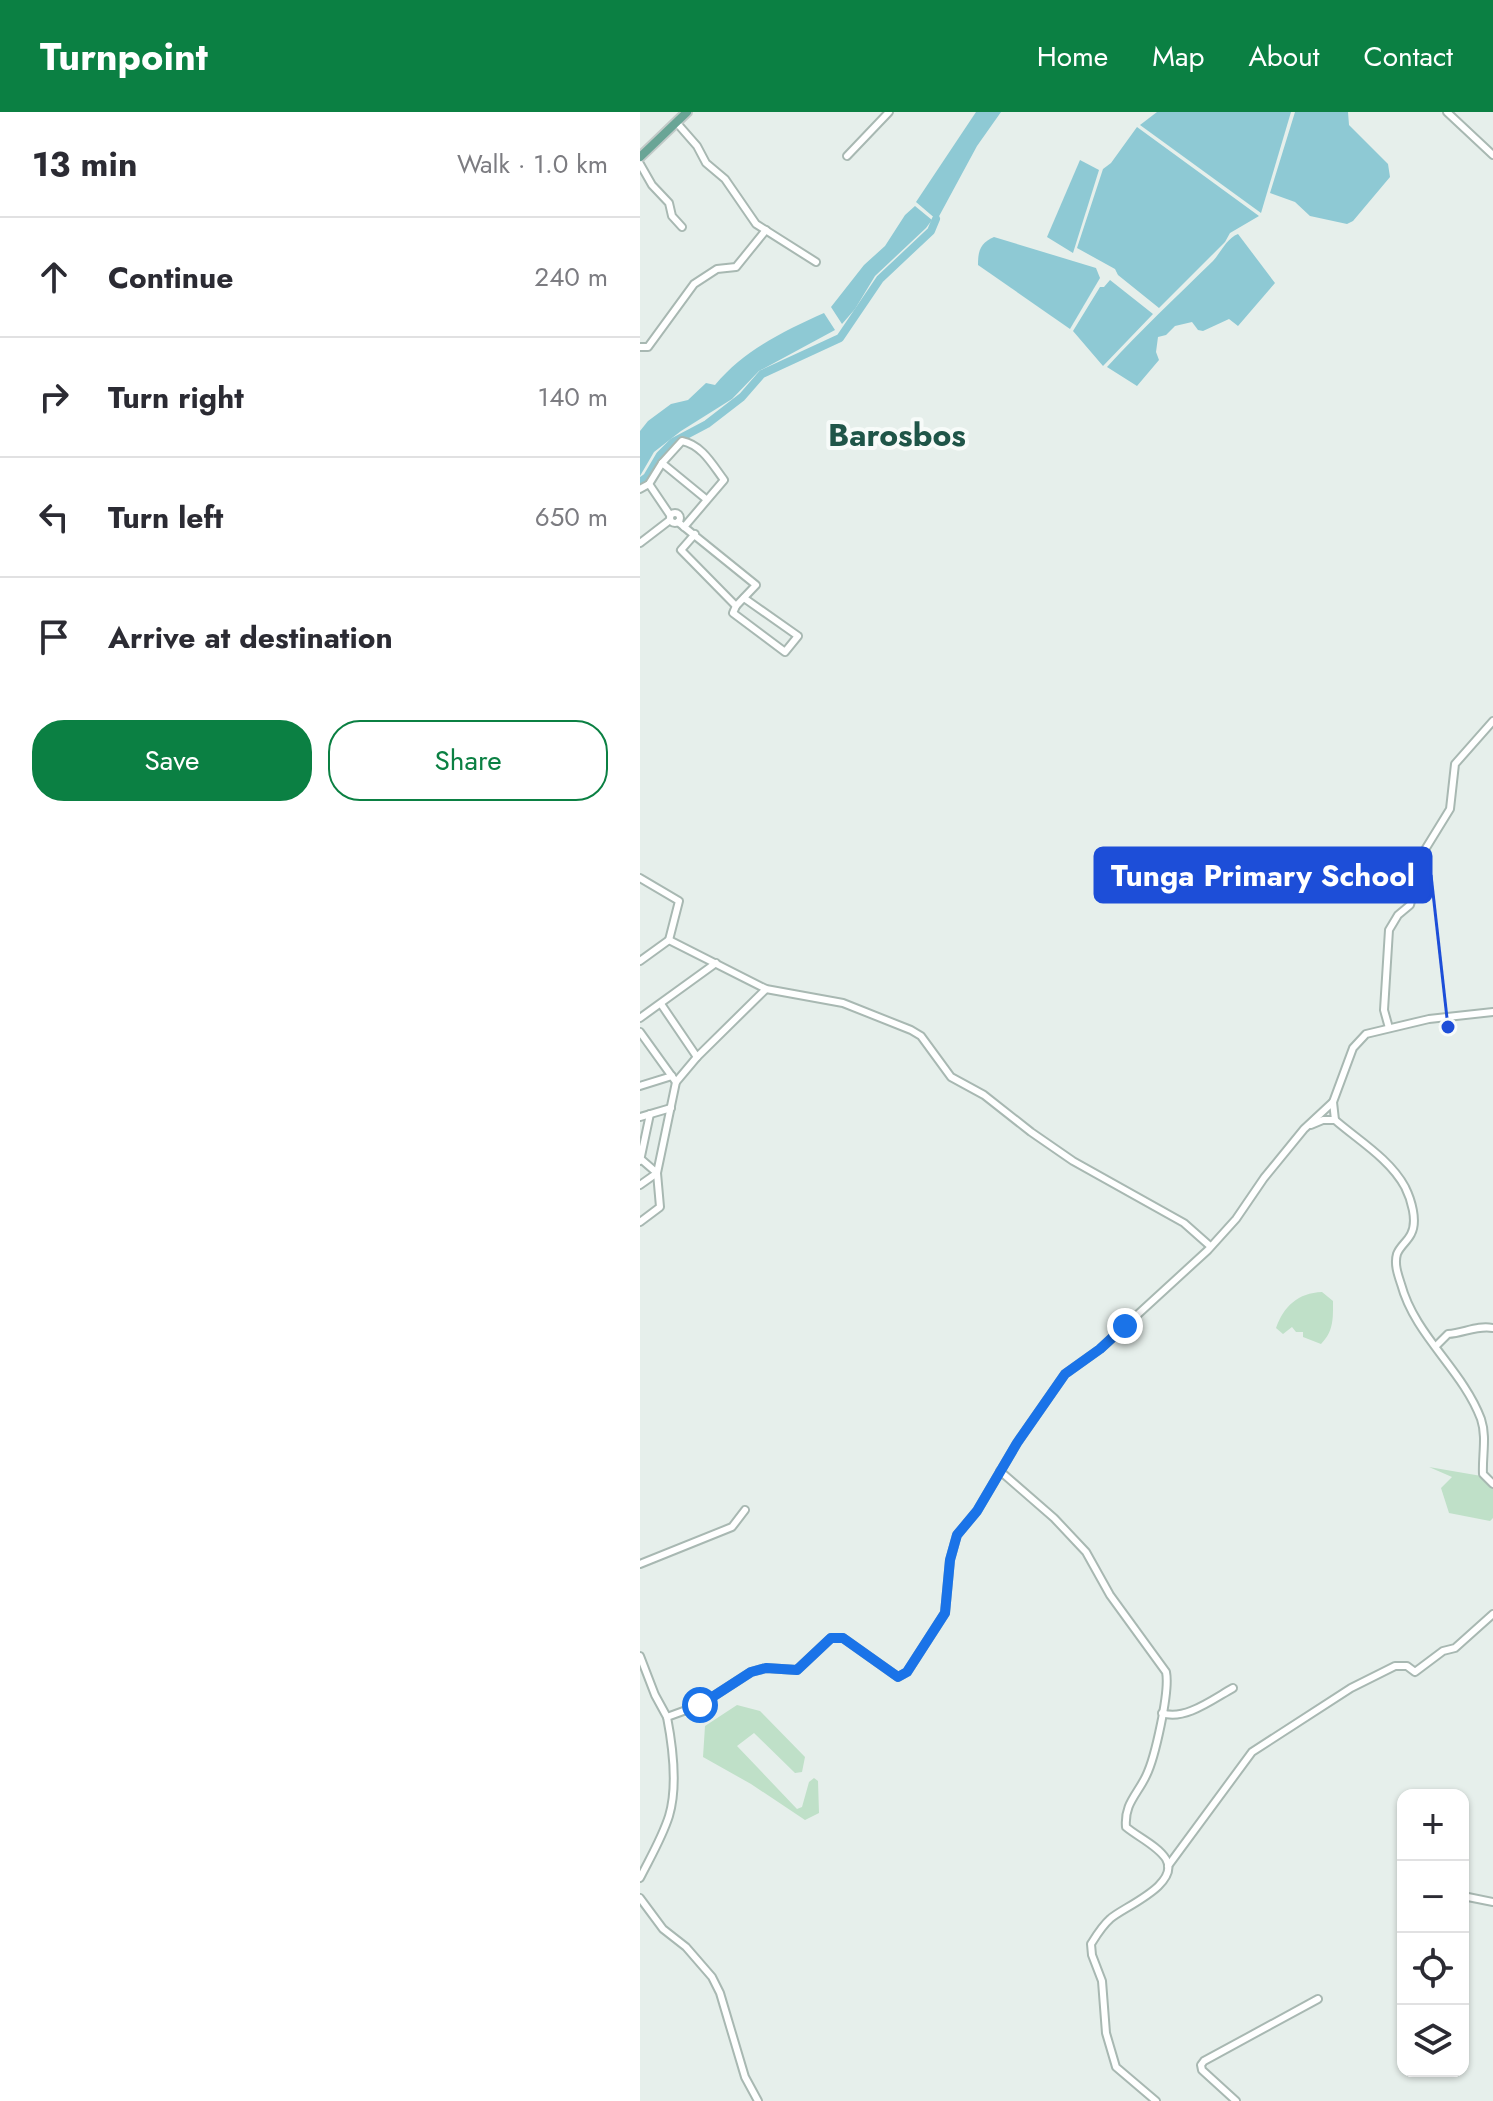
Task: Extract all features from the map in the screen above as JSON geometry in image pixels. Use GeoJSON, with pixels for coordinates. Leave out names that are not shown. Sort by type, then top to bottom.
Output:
{"type":"FeatureCollection","features":[{"type":"Feature","properties":{"kind":"main road"},"geometry":{"type":"LineString","coordinates":[[640,157],[687,112]]}},
{"type":"Feature","properties":{"kind":"street"},"geometry":{"type":"LineString","coordinates":[[847,156],[889,112]]}},
{"type":"Feature","properties":{"kind":"street"},"geometry":{"type":"LineString","coordinates":[[1447,112],[1493,155]]}},
{"type":"Feature","properties":{"kind":"street"},"geometry":{"type":"LineString","coordinates":[[676,122],[697,146],[706,163],[725,179],[748,214],[766,230],[816,262]]}},
{"type":"Feature","properties":{"kind":"street"},"geometry":{"type":"LineString","coordinates":[[640,164],[652,185],[669,203],[672,216],[682,227]]}},
{"type":"Feature","properties":{"kind":"street"},"geometry":{"type":"LineString","coordinates":[[640,347],[648,347],[694,284],[717,269],[736,267],[766,230]]}},
{"type":"Feature","properties":{"kind":"street"},"geometry":{"type":"LineString","coordinates":[[640,489],[649,484],[662,463],[682,441],[700,449],[724,480],[706,499],[640,543]]}},
{"type":"Feature","properties":{"kind":"street"},"geometry":{"type":"LineString","coordinates":[[662,463],[706,499]]}},
{"type":"Feature","properties":{"kind":"street"},"geometry":{"type":"LineString","coordinates":[[649,484],[676,521],[756,585],[736,606],[733,613],[785,652],[798,636],[744,598]]}},
{"type":"Feature","properties":{"kind":"street"},"geometry":{"type":"LineString","coordinates":[[695,534],[681,550],[736,606]]}},
{"type":"Feature","properties":{"kind":"street"},"geometry":{"type":"LineString","coordinates":[[1389,1028],[1384,1010],[1389,930],[1398,915],[1410,905],[1426,848],[1450,809],[1455,764],[1493,721]]}},
{"type":"Feature","properties":{"kind":"street"},"geometry":{"type":"LineString","coordinates":[[640,878],[679,901],[669,940],[640,961]]}},
{"type":"Feature","properties":{"kind":"street"},"geometry":{"type":"LineString","coordinates":[[669,940],[766,989],[843,1003],[921,1036],[951,1077],[984,1095],[1073,1161],[1184,1223],[1210,1246]]}},
{"type":"Feature","properties":{"kind":"street"},"geometry":{"type":"LineString","coordinates":[[640,1018],[716,963]]}},
{"type":"Feature","properties":{"kind":"street"},"geometry":{"type":"LineString","coordinates":[[640,1086],[674,1079],[766,989]]}},
{"type":"Feature","properties":{"kind":"street"},"geometry":{"type":"LineString","coordinates":[[661,1004],[697,1057]]}},
{"type":"Feature","properties":{"kind":"street"},"geometry":{"type":"LineString","coordinates":[[667,1717],[700,1705],[751,1672],[766,1668],[797,1670],[831,1638],[843,1638],[892,1673],[903,1676],[945,1613],[953,1544],[1065,1374],[1100,1349],[1236,1219],[1304,1129],[1333,1102],[1357,1042],[1366,1034],[1389,1028],[1493,1012]]}},
{"type":"Feature","properties":{"kind":"street"},"geometry":{"type":"LineString","coordinates":[[640,1032],[674,1079],[657,1173],[660,1207],[640,1222]]}},
{"type":"Feature","properties":{"kind":"street"},"geometry":{"type":"LineString","coordinates":[[1333,1102],[1335,1120]]}},
{"type":"Feature","properties":{"kind":"street"},"geometry":{"type":"LineString","coordinates":[[640,1117],[671,1108]]}},
{"type":"Feature","properties":{"kind":"street"},"geometry":{"type":"LineString","coordinates":[[650,1114],[641,1160],[657,1173]]}},
{"type":"Feature","properties":{"kind":"street"},"geometry":{"type":"LineString","coordinates":[[1304,1129],[1317,1121],[1335,1120],[1373,1151],[1397,1176],[1407,1192],[1413,1226],[1396,1256],[1398,1274],[1413,1318],[1463,1385],[1481,1421],[1483,1474],[1493,1484]]}},
{"type":"Feature","properties":{"kind":"street"},"geometry":{"type":"LineString","coordinates":[[640,1185],[657,1173]]}},
{"type":"Feature","properties":{"kind":"street"},"geometry":{"type":"LineString","coordinates":[[1436,1346],[1448,1334],[1465,1333],[1478,1327],[1493,1328]]}},
{"type":"Feature","properties":{"kind":"street"},"geometry":{"type":"LineString","coordinates":[[1000,1471],[1054,1518],[1086,1552],[1110,1595],[1166,1672],[1169,1683],[1149,1770],[1128,1805],[1125,1818],[1126,1827],[1157,1849],[1168,1866]]}},
{"type":"Feature","properties":{"kind":"street"},"geometry":{"type":"LineString","coordinates":[[640,1564],[732,1527],[745,1510]]}},
{"type":"Feature","properties":{"kind":"street"},"geometry":{"type":"LineString","coordinates":[[1156,2101],[1116,2067],[1106,2033],[1102,1981],[1091,1944],[1111,1917],[1156,1888],[1168,1866],[1252,1752],[1351,1688],[1395,1666],[1407,1666],[1415,1672],[1443,1651],[1455,1648],[1493,1614]]}},
{"type":"Feature","properties":{"kind":"street"},"geometry":{"type":"LineString","coordinates":[[640,1656],[667,1717],[671,1739],[672,1799],[661,1837],[640,1878]]}},
{"type":"Feature","properties":{"kind":"street"},"geometry":{"type":"LineString","coordinates":[[1162,1713],[1172,1717],[1199,1707],[1233,1688]]}},
{"type":"Feature","properties":{"kind":"street"},"geometry":{"type":"LineString","coordinates":[[1469,1897],[1493,1902]]}},
{"type":"Feature","properties":{"kind":"street"},"geometry":{"type":"LineString","coordinates":[[640,1898],[663,1929],[686,1947],[712,1977],[720,1993],[745,2077],[758,2101]]}},
{"type":"Feature","properties":{"kind":"street"},"geometry":{"type":"LineString","coordinates":[[1236,2101],[1202,2070],[1204,2061],[1318,1999]]}},
{"type":"Feature","properties":{"kind":"green space"},"geometry":{"type":"Polygon","coordinates":[[[1322,1292],[1333,1301],[1333,1313],[1331,1329],[1321,1344],[1303,1337],[1303,1332],[1296,1332],[1292,1327],[1283,1334],[1276,1328],[1293,1302],[1322,1292]]]}},
{"type":"Feature","properties":{"kind":"green space"},"geometry":{"type":"Polygon","coordinates":[[[1429,1467],[1493,1478],[1493,1518],[1490,1521],[1449,1513],[1441,1488],[1452,1477],[1429,1467]]]}},
{"type":"Feature","properties":{"kind":"green space"},"geometry":{"type":"Polygon","coordinates":[[[737,1705],[760,1711],[805,1757],[802,1772],[795,1773],[754,1733],[737,1746],[797,1809],[802,1807],[809,1782],[814,1778],[818,1781],[819,1813],[805,1820],[703,1757],[705,1726],[737,1705]]]}},
{"type":"Feature","properties":{"kind":"water"},"geometry":{"type":"Polygon","coordinates":[[[976,112],[1001,112],[977,146],[937,220],[916,202],[976,112]]]}},
{"type":"Feature","properties":{"kind":"water"},"geometry":{"type":"Polygon","coordinates":[[[1157,112],[1291,112],[1261,213],[1140,125],[1157,112]]]}},
{"type":"Feature","properties":{"kind":"water"},"geometry":{"type":"Polygon","coordinates":[[[1295,112],[1348,112],[1349,125],[1388,164],[1390,177],[1353,221],[1347,224],[1310,216],[1295,202],[1270,193],[1295,112]]]}},
{"type":"Feature","properties":{"kind":"water"},"geometry":{"type":"Polygon","coordinates":[[[1137,127],[1259,216],[1230,233],[1225,242],[1159,308],[1118,275],[1115,269],[1077,248],[1103,169],[1111,163],[1137,127]]]}},
{"type":"Feature","properties":{"kind":"water"},"geometry":{"type":"Polygon","coordinates":[[[1080,160],[1099,170],[1073,253],[1047,237],[1080,160]]]}},
{"type":"Feature","properties":{"kind":"water"},"geometry":{"type":"Polygon","coordinates":[[[915,206],[932,220],[875,276],[842,324],[831,307],[864,265],[885,246],[905,215],[915,206]]]}},
{"type":"Feature","properties":{"kind":"water"},"geometry":{"type":"Polygon","coordinates":[[[1238,234],[1275,283],[1238,326],[1229,319],[1203,331],[1192,322],[1175,326],[1166,335],[1158,337],[1156,352],[1159,360],[1137,386],[1107,367],[1231,239],[1238,234]]]}},
{"type":"Feature","properties":{"kind":"water"},"geometry":{"type":"Polygon","coordinates":[[[994,237],[1096,268],[1100,278],[1070,329],[978,265],[981,248],[994,237]]]}},
{"type":"Feature","properties":{"kind":"water"},"geometry":{"type":"Polygon","coordinates":[[[1110,280],[1153,314],[1103,366],[1073,331],[1100,287],[1110,280]]]}},
{"type":"Feature","properties":{"kind":"water"},"geometry":{"type":"Polygon","coordinates":[[[824,313],[835,330],[759,371],[732,399],[654,452],[640,476],[640,431],[648,421],[671,404],[688,400],[706,383],[715,385],[765,343],[824,313]]]}},
{"type":"Feature","properties":{"kind":"waterway"},"geometry":{"type":"LineString","coordinates":[[640,482],[673,442],[707,424],[742,397],[762,374],[840,338],[880,279],[931,231],[936,219]]}},
{"type":"Feature","properties":{"kind":"place","name":"Tunga Primary School"},"geometry":{"type":"Point","coordinates":[1448,1027]}},
{"type":"Feature","properties":{"kind":"district","name":"Barosbos"},"geometry":{"type":"Point","coordinates":[897,435]}},
{"type":"Feature","properties":{"kind":"route"},"geometry":{"type":"LineString","coordinates":[[700,1705],[751,1672],[766,1668],[797,1670],[831,1638],[843,1638],[898,1677],[903,1676],[945,1613],[950,1560],[957,1535],[977,1511],[1017,1443],[1065,1374],[1125,1326]]}}]}
